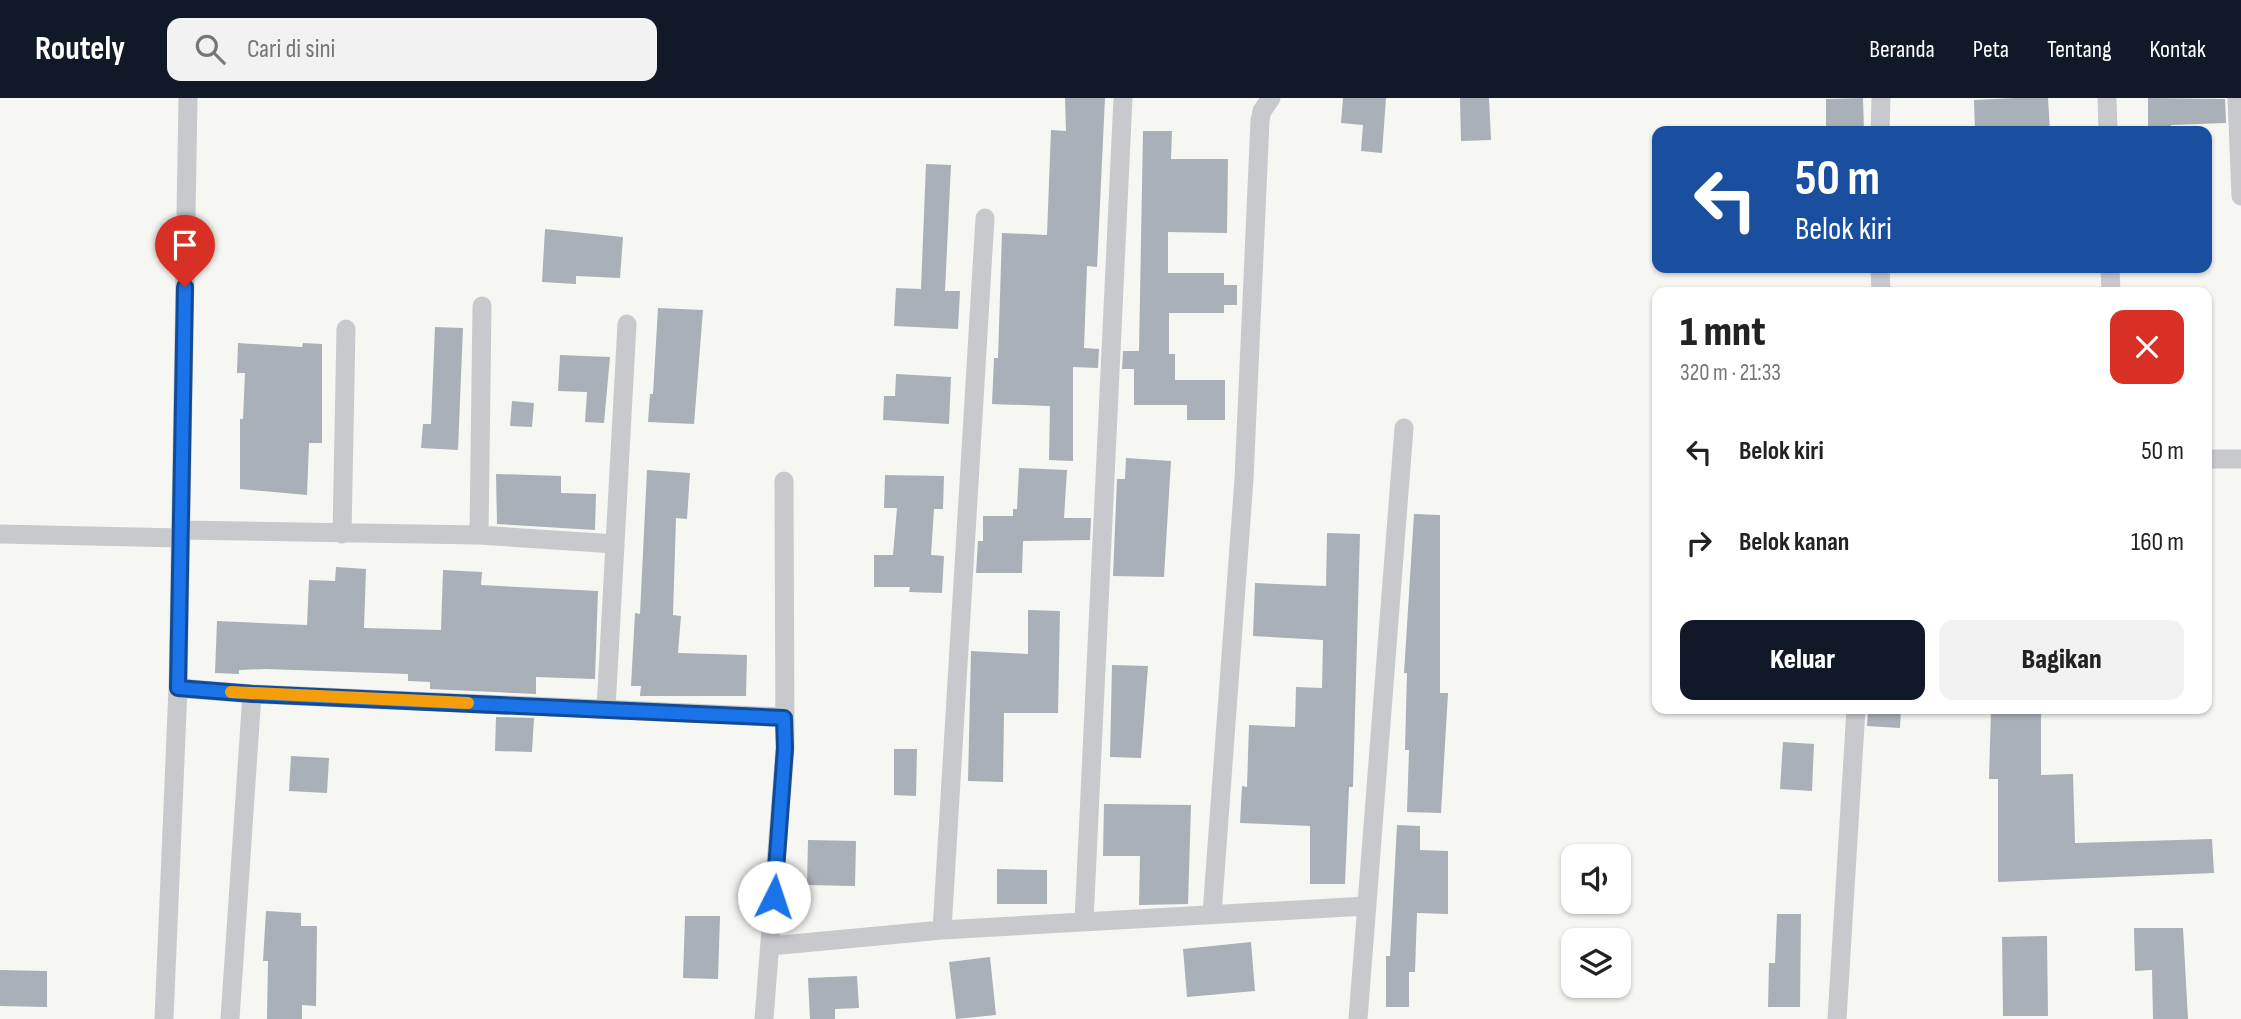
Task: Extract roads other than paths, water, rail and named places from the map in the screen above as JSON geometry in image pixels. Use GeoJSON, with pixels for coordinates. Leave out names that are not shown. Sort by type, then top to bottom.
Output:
{"type":"FeatureCollection","features":[{"type":"Feature","properties":{"kind":"street"},"geometry":{"type":"LineString","coordinates":[[164,1019],[178,688],[188,98]]}},
{"type":"Feature","properties":{"kind":"street"},"geometry":{"type":"LineString","coordinates":[[1084,921],[1123,98]]}},
{"type":"Feature","properties":{"kind":"street"},"geometry":{"type":"LineString","coordinates":[[1212,914],[1244,479],[1260,121],[1262,111],[1271,98]]}},
{"type":"Feature","properties":{"kind":"street"},"geometry":{"type":"LineString","coordinates":[[1880,126],[1881,98]]}},
{"type":"Feature","properties":{"kind":"street"},"geometry":{"type":"LineString","coordinates":[[2107,98],[2108,126]]}},
{"type":"Feature","properties":{"kind":"street"},"geometry":{"type":"LineString","coordinates":[[2237,98],[2241,196]]}},
{"type":"Feature","properties":{"kind":"street"},"geometry":{"type":"LineString","coordinates":[[942,930],[985,218]]}},
{"type":"Feature","properties":{"kind":"street"},"geometry":{"type":"LineString","coordinates":[[479,535],[482,306]]}},
{"type":"Feature","properties":{"kind":"street"},"geometry":{"type":"LineString","coordinates":[[606,709],[627,324]]}},
{"type":"Feature","properties":{"kind":"street"},"geometry":{"type":"LineString","coordinates":[[342,534],[346,329]]}},
{"type":"Feature","properties":{"kind":"street"},"geometry":{"type":"LineString","coordinates":[[1357,1019],[1404,428]]}},
{"type":"Feature","properties":{"kind":"street"},"geometry":{"type":"LineString","coordinates":[[2212,459],[2241,459]]}},
{"type":"Feature","properties":{"kind":"street"},"geometry":{"type":"LineString","coordinates":[[764,1019],[785,748],[784,481]]}},
{"type":"Feature","properties":{"kind":"street"},"geometry":{"type":"LineString","coordinates":[[0,534],[479,535],[615,544]]}},
{"type":"Feature","properties":{"kind":"street"},"geometry":{"type":"LineString","coordinates":[[178,688],[253,694],[784,718]]}},
{"type":"Feature","properties":{"kind":"street"},"geometry":{"type":"LineString","coordinates":[[230,1019],[253,694]]}},
{"type":"Feature","properties":{"kind":"street"},"geometry":{"type":"LineString","coordinates":[[1837,1019],[1856,714]]}},
{"type":"Feature","properties":{"kind":"street"},"geometry":{"type":"LineString","coordinates":[[771,946],[942,930],[1366,906]]}}]}
